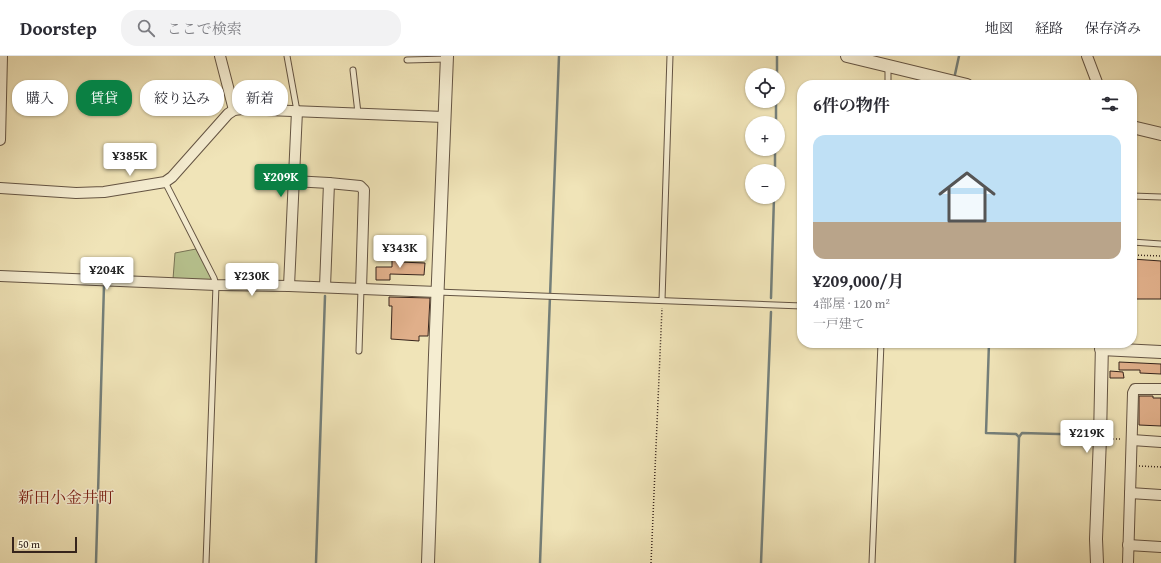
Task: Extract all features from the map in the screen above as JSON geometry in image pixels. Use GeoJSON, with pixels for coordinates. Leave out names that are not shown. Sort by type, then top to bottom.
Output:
{"type":"FeatureCollection","features":[{"type":"Feature","properties":{"kind":"street"},"geometry":{"type":"LineString","coordinates":[[0,140],[2,56]]}},
{"type":"Feature","properties":{"kind":"street"},"geometry":{"type":"LineString","coordinates":[[220,56],[232,102]]}},
{"type":"Feature","properties":{"kind":"street"},"geometry":{"type":"LineString","coordinates":[[847,56],[946,80]]}},
{"type":"Feature","properties":{"kind":"street"},"geometry":{"type":"LineString","coordinates":[[1087,56],[1096,80]]}},
{"type":"Feature","properties":{"kind":"street"},"geometry":{"type":"LineString","coordinates":[[428,563],[447,58]]}},
{"type":"Feature","properties":{"kind":"street"},"geometry":{"type":"LineString","coordinates":[[0,188],[76,193],[104,192],[165,182],[172,177],[218,124],[232,111]]}},
{"type":"Feature","properties":{"kind":"street"},"geometry":{"type":"LineString","coordinates":[[288,111],[444,117]]}},
{"type":"Feature","properties":{"kind":"street"},"geometry":{"type":"LineString","coordinates":[[289,286],[297,111]]}},
{"type":"Feature","properties":{"kind":"street"},"geometry":{"type":"LineString","coordinates":[[1137,128],[1161,134]]}},
{"type":"Feature","properties":{"kind":"street"},"geometry":{"type":"LineString","coordinates":[[293,181],[360,186],[364,190],[361,289]]}},
{"type":"Feature","properties":{"kind":"street"},"geometry":{"type":"LineString","coordinates":[[324,287],[329,183]]}},
{"type":"Feature","properties":{"kind":"street"},"geometry":{"type":"LineString","coordinates":[[0,276],[437,292]]}},
{"type":"Feature","properties":{"kind":"street"},"geometry":{"type":"LineString","coordinates":[[1097,563],[1096,539],[1102,348]]}},
{"type":"Feature","properties":{"kind":"street"},"geometry":{"type":"LineString","coordinates":[[1122,348],[1161,352]]}},
{"type":"Feature","properties":{"kind":"street"},"geometry":{"type":"LineString","coordinates":[[1128,563],[1134,393],[1135,389],[1161,389]]}},
{"type":"Feature","properties":{"kind":"street"},"geometry":{"type":"LineString","coordinates":[[1132,440],[1161,442]]}},
{"type":"Feature","properties":{"kind":"street"},"geometry":{"type":"LineString","coordinates":[[1130,493],[1161,495]]}},
{"type":"Feature","properties":{"kind":"street"},"geometry":{"type":"LineString","coordinates":[[1128,545],[1161,547]]}},
{"type":"Feature","properties":{"kind":"lane"},"geometry":{"type":"LineString","coordinates":[[287,56],[297,111]]}},
{"type":"Feature","properties":{"kind":"lane"},"geometry":{"type":"LineString","coordinates":[[662,300],[670,56]]}},
{"type":"Feature","properties":{"kind":"lane"},"geometry":{"type":"LineString","coordinates":[[406,60],[447,58]]}},
{"type":"Feature","properties":{"kind":"lane"},"geometry":{"type":"LineString","coordinates":[[888,66],[888,80]]}},
{"type":"Feature","properties":{"kind":"lane"},"geometry":{"type":"LineString","coordinates":[[353,70],[358,113]]}},
{"type":"Feature","properties":{"kind":"lane"},"geometry":{"type":"LineString","coordinates":[[165,182],[214,278],[216,285],[206,563]]}},
{"type":"Feature","properties":{"kind":"lane"},"geometry":{"type":"LineString","coordinates":[[1137,196],[1161,197]]}},
{"type":"Feature","properties":{"kind":"lane"},"geometry":{"type":"LineString","coordinates":[[1137,242],[1161,244]]}},
{"type":"Feature","properties":{"kind":"lane"},"geometry":{"type":"LineString","coordinates":[[359,351],[361,289]]}},
{"type":"Feature","properties":{"kind":"lane"},"geometry":{"type":"LineString","coordinates":[[437,292],[797,306]]}},
{"type":"Feature","properties":{"kind":"lane"},"geometry":{"type":"LineString","coordinates":[[872,563],[880,348]]}},
{"type":"Feature","properties":{"kind":"path"},"geometry":{"type":"LineString","coordinates":[[1137,254],[1161,256]]}},
{"type":"Feature","properties":{"kind":"path"},"geometry":{"type":"LineString","coordinates":[[651,563],[662,300]]}},
{"type":"Feature","properties":{"kind":"path"},"geometry":{"type":"LineString","coordinates":[[1100,438],[1132,440]]}},
{"type":"Feature","properties":{"kind":"path"},"geometry":{"type":"LineString","coordinates":[[1131,465],[1161,467]]}},
{"type":"Feature","properties":{"kind":"green space"},"geometry":{"type":"Polygon","coordinates":[[[196,249],[212,277],[210,280],[173,279],[175,253],[196,249]]]}},
{"type":"Feature","properties":{"kind":"building"},"geometry":{"type":"Polygon","coordinates":[[[392,257],[399,257],[399,262],[425,263],[424,275],[390,274],[390,280],[376,280],[376,267],[392,267],[392,257]]]}},
{"type":"Feature","properties":{"kind":"building"},"geometry":{"type":"Polygon","coordinates":[[[1137,259],[1161,261],[1161,299],[1137,299],[1137,259]]]}},
{"type":"Feature","properties":{"kind":"building"},"geometry":{"type":"Polygon","coordinates":[[[389,297],[430,298],[428,336],[419,336],[419,341],[391,339],[392,306],[389,306],[389,297]]]}},
{"type":"Feature","properties":{"kind":"building"},"geometry":{"type":"Polygon","coordinates":[[[1119,362],[1161,364],[1161,374],[1140,373],[1140,370],[1119,370],[1119,362]]]}},
{"type":"Feature","properties":{"kind":"building"},"geometry":{"type":"Polygon","coordinates":[[[1110,371],[1123,372],[1124,378],[1110,378],[1110,371]]]}},
{"type":"Feature","properties":{"kind":"building"},"geometry":{"type":"Polygon","coordinates":[[[1139,396],[1153,396],[1153,398],[1161,398],[1161,426],[1139,425],[1139,396]]]}},
{"type":"Feature","properties":{"kind":"waterway"},"geometry":{"type":"LineString","coordinates":[[540,563],[559,56]]}},
{"type":"Feature","properties":{"kind":"waterway"},"geometry":{"type":"LineString","coordinates":[[777,56],[777,68]]}},
{"type":"Feature","properties":{"kind":"waterway"},"geometry":{"type":"LineString","coordinates":[[954,79],[959,56]]}},
{"type":"Feature","properties":{"kind":"waterway"},"geometry":{"type":"LineString","coordinates":[[776,108],[776,116]]}},
{"type":"Feature","properties":{"kind":"waterway"},"geometry":{"type":"LineString","coordinates":[[775,156],[775,164]]}},
{"type":"Feature","properties":{"kind":"waterway"},"geometry":{"type":"LineString","coordinates":[[771,298],[774,204]]}},
{"type":"Feature","properties":{"kind":"waterway"},"geometry":{"type":"LineString","coordinates":[[96,563],[104,285]]}},
{"type":"Feature","properties":{"kind":"waterway"},"geometry":{"type":"LineString","coordinates":[[316,563],[325,296]]}},
{"type":"Feature","properties":{"kind":"waterway"},"geometry":{"type":"LineString","coordinates":[[761,563],[771,312]]}},
{"type":"Feature","properties":{"kind":"waterway"},"geometry":{"type":"LineString","coordinates":[[989,348],[986,433],[1016,434],[1019,437],[1015,563]]}},
{"type":"Feature","properties":{"kind":"waterway"},"geometry":{"type":"LineString","coordinates":[[1019,437],[1022,433],[1094,435],[1094,431]]}},
{"type":"Feature","properties":{"kind":"district","name":"新田小金井町"},"geometry":{"type":"Point","coordinates":[66,497]}}]}
